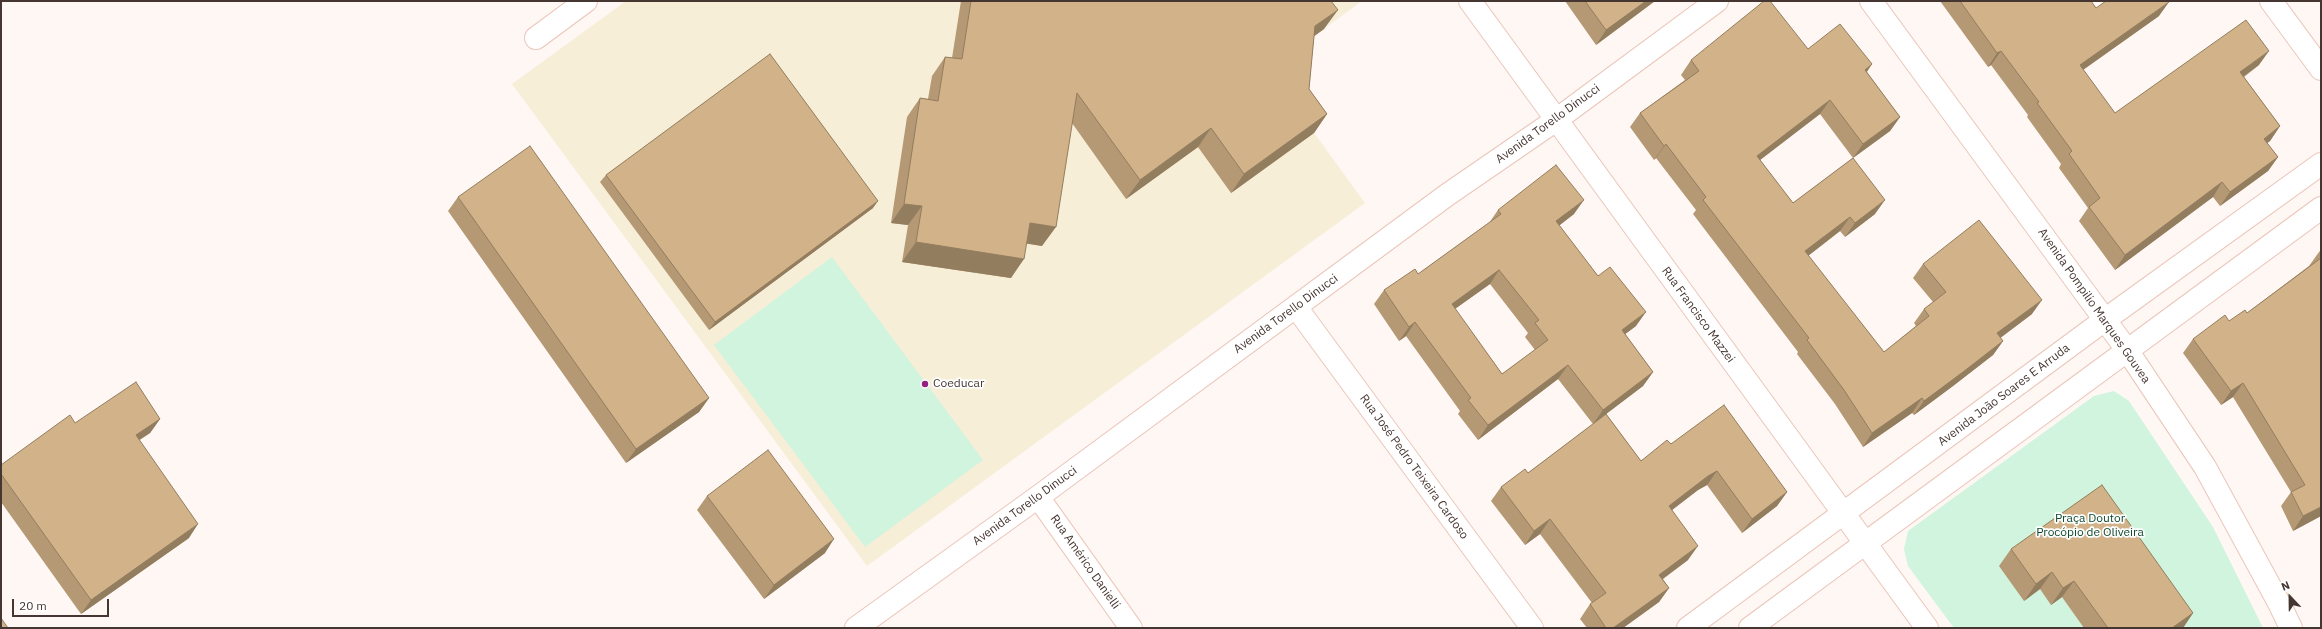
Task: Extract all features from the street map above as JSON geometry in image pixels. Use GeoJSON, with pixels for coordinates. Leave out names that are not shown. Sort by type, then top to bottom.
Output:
{"type":"FeatureCollection","features":[{"type":"Feature","properties":{"kind":"street"},"geometry":{"type":"LineString","coordinates":[[536,38],[586,1]]}},
{"type":"Feature","properties":{"kind":"street","name":"Rua Francisco Mazzei"},"geometry":{"type":"LineString","coordinates":[[1470,1],[1927,628]]}},
{"type":"Feature","properties":{"kind":"street","name":"Avenida Torello Dinucci"},"geometry":{"type":"LineString","coordinates":[[856,628],[1038,497],[1448,196],[1556,120],[1717,1]]}},
{"type":"Feature","properties":{"kind":"street","name":"Avenida Pompilio Marques Gouvea"},"geometry":{"type":"LineString","coordinates":[[1871,1],[2106,319],[2127,350],[2205,467],[2280,603],[2291,628]]}},
{"type":"Feature","properties":{"kind":"street"},"geometry":{"type":"LineString","coordinates":[[2272,1],[2321,69]]}},
{"type":"Feature","properties":{"kind":"street","name":"Avenida João Soares E Arruda"},"geometry":{"type":"LineString","coordinates":[[1688,628],[2106,319],[2321,164]]}},
{"type":"Feature","properties":{"kind":"street"},"geometry":{"type":"LineString","coordinates":[[1750,628],[2321,208]]}},
{"type":"Feature","properties":{"kind":"street","name":"Rua José Pedro Teixeira Cardoso"},"geometry":{"type":"LineString","coordinates":[[1296,307],[1532,628]]}},
{"type":"Feature","properties":{"kind":"street","name":"Rua Américo Danielli"},"geometry":{"type":"LineString","coordinates":[[1038,497],[1131,628]]}},
{"type":"Feature","properties":{"kind":"shaded area","name":"Coeducar"},"geometry":{"type":"Polygon","coordinates":[[[626,1],[1362,1],[1302,45],[1296,108],[1365,203],[867,566],[512,84],[626,1]]]}},
{"type":"Feature","properties":{"kind":"green space"},"geometry":{"type":"Polygon","coordinates":[[[832,257],[983,460],[865,547],[714,345],[832,257]]]}},
{"type":"Feature","properties":{"kind":"green space","name":"Praça Doutor Procópio de Oliveira"},"geometry":{"type":"Polygon","coordinates":[[[2114,391],[2129,401],[2213,527],[2263,628],[1954,628],[1908,566],[1904,549],[1908,531],[2094,396],[2114,391]]]}},
{"type":"Feature","properties":{"kind":"building"},"geometry":{"type":"Polygon","coordinates":[[[971,1],[1331,1],[1338,10],[1315,26],[1309,89],[1327,114],[1244,174],[1211,128],[1140,180],[1077,93],[1056,227],[1030,223],[1024,259],[916,242],[922,206],[904,204],[920,98],[938,101],[945,57],[962,59],[971,1]]]}},
{"type":"Feature","properties":{"kind":"building"},"geometry":{"type":"Polygon","coordinates":[[[1585,1],[1646,1],[1606,30],[1585,1]]]}},
{"type":"Feature","properties":{"kind":"building"},"geometry":{"type":"Polygon","coordinates":[[[1764,1],[1770,1],[1808,49],[1840,24],[1872,64],[1865,70],[1900,117],[1863,144],[1830,100],[1757,156],[1793,203],[1853,158],[1885,200],[1855,223],[1850,217],[1805,251],[1884,352],[1929,316],[1924,309],[1946,292],[1923,264],[1979,220],[2042,300],[1997,333],[2003,341],[1924,401],[1922,398],[1872,433],[1844,390],[1807,340],[1809,338],[1703,200],[1706,197],[1666,144],[1664,146],[1640,113],[1699,71],[1691,60],[1764,1]]]}},
{"type":"Feature","properties":{"kind":"building"},"geometry":{"type":"Polygon","coordinates":[[[1960,1],[2091,1],[2096,8],[2106,1],[2168,1],[2169,2],[2080,65],[2115,113],[2246,20],[2269,51],[2240,72],[2280,126],[2264,139],[2278,157],[2230,192],[2222,182],[2125,255],[2089,207],[2100,198],[2069,154],[2072,151],[2037,103],[2039,102],[2001,51],[1997,53],[1960,1]]]}},
{"type":"Feature","properties":{"kind":"building"},"geometry":{"type":"Polygon","coordinates":[[[770,54],[878,201],[715,322],[606,175],[770,54]]]}},
{"type":"Feature","properties":{"kind":"building"},"geometry":{"type":"Polygon","coordinates":[[[530,146],[709,398],[636,449],[458,197],[530,146]]]}},
{"type":"Feature","properties":{"kind":"building"},"geometry":{"type":"Polygon","coordinates":[[[1556,165],[1584,200],[1556,221],[1598,276],[1610,267],[1646,312],[1622,330],[1653,372],[1603,410],[1568,365],[1488,425],[1468,400],[1471,398],[1415,322],[1409,327],[1384,290],[1415,269],[1418,274],[1501,214],[1498,210],[1556,165]],[[1499,270],[1452,304],[1502,374],[1548,340],[1535,323],[1539,320],[1499,270]]]}},
{"type":"Feature","properties":{"kind":"building"},"geometry":{"type":"Polygon","coordinates":[[[2321,258],[2321,507],[2303,516],[2291,492],[2305,485],[2243,383],[2231,391],[2193,339],[2225,315],[2229,321],[2245,310],[2247,313],[2321,258]]]}},
{"type":"Feature","properties":{"kind":"building"},"geometry":{"type":"Polygon","coordinates":[[[136,382],[160,419],[136,435],[198,524],[91,600],[1,474],[1,465],[70,415],[75,423],[136,382]]]}},
{"type":"Feature","properties":{"kind":"building"},"geometry":{"type":"Polygon","coordinates":[[[1724,405],[1787,492],[1752,519],[1717,471],[1708,476],[1669,506],[1698,546],[1659,575],[1669,588],[1613,628],[1606,628],[1590,604],[1606,593],[1550,519],[1534,531],[1501,487],[1525,469],[1528,473],[1606,414],[1641,461],[1667,440],[1671,444],[1724,405]]]}},
{"type":"Feature","properties":{"kind":"building"},"geometry":{"type":"Polygon","coordinates":[[[768,450],[834,539],[774,585],[707,496],[768,450]]]}},
{"type":"Feature","properties":{"kind":"building"},"geometry":{"type":"Polygon","coordinates":[[[2102,485],[2193,613],[2172,628],[2108,628],[2074,581],[2063,588],[2052,572],[2036,584],[2011,549],[2102,485]]]}},
{"type":"Feature","properties":{"kind":"building"},"geometry":{"type":"Polygon","coordinates":[[[1,618],[8,628],[1,628],[1,618]]]}},
{"type":"Feature","properties":{"kind":"place","name":"Coeducar"},"geometry":{"type":"Point","coordinates":[925,384]}}]}
